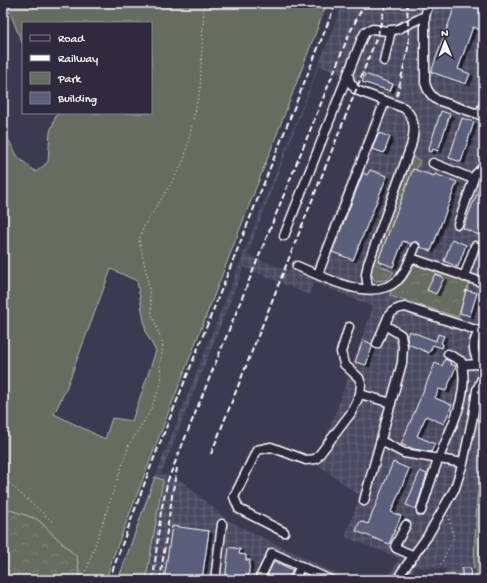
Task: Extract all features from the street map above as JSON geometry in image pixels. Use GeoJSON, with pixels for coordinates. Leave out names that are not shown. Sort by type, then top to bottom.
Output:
{"type":"FeatureCollection","features":[{"type":"Feature","properties":{"kind":"street"},"geometry":{"type":"LineString","coordinates":[[429,3],[424,16],[425,83],[430,94],[437,100],[482,115],[484,103]]}},
{"type":"Feature","properties":{"kind":"street"},"geometry":{"type":"LineString","coordinates":[[284,236],[366,31],[373,29],[387,31],[398,29],[424,16]]}},
{"type":"Feature","properties":{"kind":"street"},"geometry":{"type":"LineString","coordinates":[[384,61],[391,30]]}},
{"type":"Feature","properties":{"kind":"street"},"geometry":{"type":"LineString","coordinates":[[348,74],[350,82],[356,90],[404,108],[412,118],[414,134],[368,264],[366,274],[368,289]]}},
{"type":"Feature","properties":{"kind":"street"},"geometry":{"type":"LineString","coordinates":[[318,274],[385,101]]}},
{"type":"Feature","properties":{"kind":"street"},"geometry":{"type":"LineString","coordinates":[[433,163],[473,179]]}},
{"type":"Feature","properties":{"kind":"street"},"geometry":{"type":"LineString","coordinates":[[458,224],[473,179],[484,166]]}},
{"type":"Feature","properties":{"kind":"street"},"geometry":{"type":"LineString","coordinates":[[464,277],[475,246]]}},
{"type":"Feature","properties":{"kind":"street"},"geometry":{"type":"LineString","coordinates":[[297,266],[346,286],[368,289],[382,288],[399,279],[407,268],[415,247]]}},
{"type":"Feature","properties":{"kind":"street"},"geometry":{"type":"LineString","coordinates":[[410,258],[484,284]]}},
{"type":"Feature","properties":{"kind":"street"},"geometry":{"type":"LineString","coordinates":[[377,344],[392,311],[405,307],[482,330]]}},
{"type":"Feature","properties":{"kind":"street"},"geometry":{"type":"LineString","coordinates":[[364,501],[402,363],[403,346],[401,335],[385,325]]}},
{"type":"Feature","properties":{"kind":"street"},"geometry":{"type":"LineString","coordinates":[[284,532],[239,509],[234,497],[257,450],[271,447],[306,460],[316,459],[351,413],[360,394],[361,384],[359,378],[344,364],[341,352],[349,327]]}},
{"type":"Feature","properties":{"kind":"street"},"geometry":{"type":"LineString","coordinates":[[482,330],[476,335],[474,341],[476,358],[482,366]]}},
{"type":"Feature","properties":{"kind":"street"},"geometry":{"type":"LineString","coordinates":[[421,511],[438,460],[459,407],[463,382],[462,365],[461,361],[448,354]]}},
{"type":"Feature","properties":{"kind":"street"},"geometry":{"type":"LineString","coordinates":[[462,365],[482,366]]}},
{"type":"Feature","properties":{"kind":"street"},"geometry":{"type":"LineString","coordinates":[[399,580],[401,573],[427,537],[445,503],[455,488],[463,463],[477,390],[484,376]]}},
{"type":"Feature","properties":{"kind":"street"},"geometry":{"type":"LineString","coordinates":[[360,394],[391,403]]}},
{"type":"Feature","properties":{"kind":"street"},"geometry":{"type":"LineString","coordinates":[[380,441],[404,453],[438,460],[463,463]]}},
{"type":"Feature","properties":{"kind":"street"},"geometry":{"type":"LineString","coordinates":[[215,580],[222,524]]}},
{"type":"Feature","properties":{"kind":"street"},"geometry":{"type":"LineString","coordinates":[[406,525],[395,546],[396,548],[414,556]]}},
{"type":"Feature","properties":{"kind":"street"},"geometry":{"type":"LineString","coordinates":[[259,580],[272,552],[330,580]]}},
{"type":"Feature","properties":{"kind":"street"},"geometry":{"type":"LineString","coordinates":[[294,580],[301,566]]}},
{"type":"Feature","properties":{"kind":"path"},"geometry":{"type":"LineString","coordinates":[[78,580],[87,569],[129,445],[150,411],[162,381],[160,365],[163,345],[152,314],[147,275],[139,240],[144,226],[184,160],[200,90],[204,3]]}},
{"type":"Feature","properties":{"kind":"path"},"geometry":{"type":"LineString","coordinates":[[3,478],[54,523]]}},
{"type":"Feature","properties":{"kind":"path"},"geometry":{"type":"LineString","coordinates":[[439,568],[454,537],[445,503]]}},
{"type":"Feature","properties":{"kind":"shaded area"},"geometry":{"type":"Polygon","coordinates":[[[343,3],[484,3],[484,465],[477,499],[473,580],[447,580],[446,569],[415,567],[411,580],[387,580],[399,558],[345,537],[360,496],[317,464],[373,307],[314,282],[309,295],[244,267],[161,474],[183,482],[227,520],[350,580],[146,580],[163,480],[155,477],[343,3]],[[319,66],[247,255],[289,271],[293,260],[313,268],[382,90],[319,66]],[[411,157],[371,266],[394,273],[380,267],[420,160],[411,157]],[[414,264],[412,271],[404,281],[391,291],[458,316],[414,264]]]}},
{"type":"Feature","properties":{"kind":"green space"},"geometry":{"type":"Polygon","coordinates":[[[5,3],[327,3],[138,490],[106,580],[80,580],[77,557],[37,519],[3,507],[3,130],[18,157],[36,172],[48,162],[50,132],[57,114],[152,114],[152,22],[22,22],[22,43],[5,3]],[[111,269],[66,389],[54,414],[105,439],[112,418],[132,421],[156,351],[146,333],[137,281],[111,269]]]}},
{"type":"Feature","properties":{"kind":"green space"},"geometry":{"type":"Polygon","coordinates":[[[411,157],[420,160],[381,266],[394,272],[387,280],[376,281],[372,276],[371,266],[411,157]]]}},
{"type":"Feature","properties":{"kind":"green space"},"geometry":{"type":"Polygon","coordinates":[[[414,263],[469,283],[458,317],[390,296],[391,291],[399,286],[408,276],[414,263]]]}},
{"type":"Feature","properties":{"kind":"green space"},"geometry":{"type":"Polygon","coordinates":[[[484,465],[484,580],[473,580],[477,499],[484,465]]]}},
{"type":"Feature","properties":{"kind":"green space"},"geometry":{"type":"Polygon","coordinates":[[[155,477],[163,480],[146,580],[118,580],[155,477]]]}},
{"type":"Feature","properties":{"kind":"green space"},"geometry":{"type":"Polygon","coordinates":[[[3,507],[37,519],[77,557],[80,580],[3,580],[3,507]]]}},
{"type":"Feature","properties":{"kind":"building"},"geometry":{"type":"Polygon","coordinates":[[[456,3],[484,3],[484,31],[473,27],[458,69],[470,74],[466,84],[431,72],[456,3]]]}},
{"type":"Feature","properties":{"kind":"building"},"geometry":{"type":"Polygon","coordinates":[[[365,74],[393,84],[390,91],[362,82],[365,74]]]}},
{"type":"Feature","properties":{"kind":"building"},"geometry":{"type":"Polygon","coordinates":[[[441,111],[450,114],[438,151],[433,149],[432,152],[428,151],[441,111]]]}},
{"type":"Feature","properties":{"kind":"building"},"geometry":{"type":"Polygon","coordinates":[[[462,118],[474,122],[461,162],[449,158],[462,118]]]}},
{"type":"Feature","properties":{"kind":"building"},"geometry":{"type":"Polygon","coordinates":[[[379,133],[390,137],[384,153],[372,149],[379,133]]]}},
{"type":"Feature","properties":{"kind":"building"},"geometry":{"type":"Polygon","coordinates":[[[413,169],[434,176],[435,174],[457,182],[431,251],[420,247],[420,244],[417,242],[411,244],[403,241],[393,267],[378,261],[413,169]]]}},
{"type":"Feature","properties":{"kind":"building"},"geometry":{"type":"Polygon","coordinates":[[[370,170],[387,176],[353,260],[332,252],[363,173],[367,175],[370,170]]]}},
{"type":"Feature","properties":{"kind":"building"},"geometry":{"type":"Polygon","coordinates":[[[484,176],[484,223],[479,235],[463,228],[484,176]]]}},
{"type":"Feature","properties":{"kind":"building"},"geometry":{"type":"Polygon","coordinates":[[[452,239],[466,245],[458,267],[444,261],[452,239]]]}},
{"type":"Feature","properties":{"kind":"building"},"geometry":{"type":"Polygon","coordinates":[[[435,274],[444,278],[436,294],[427,290],[435,274]]]}},
{"type":"Feature","properties":{"kind":"building"},"geometry":{"type":"Polygon","coordinates":[[[466,290],[477,293],[470,316],[460,313],[466,290]]]}},
{"type":"Feature","properties":{"kind":"building"},"geometry":{"type":"Polygon","coordinates":[[[409,331],[436,341],[438,334],[444,336],[441,343],[443,344],[442,348],[433,345],[429,353],[408,344],[407,336],[409,331]]]}},
{"type":"Feature","properties":{"kind":"building"},"geometry":{"type":"Polygon","coordinates":[[[363,340],[372,344],[366,365],[355,362],[363,340]]]}},
{"type":"Feature","properties":{"kind":"building"},"geometry":{"type":"Polygon","coordinates":[[[445,359],[451,362],[450,364],[456,366],[446,391],[439,389],[435,398],[452,405],[444,424],[426,416],[417,436],[435,444],[431,452],[414,449],[401,444],[435,363],[442,366],[445,359]]]}},
{"type":"Feature","properties":{"kind":"building"},"geometry":{"type":"Polygon","coordinates":[[[393,462],[409,469],[391,512],[401,516],[389,544],[356,531],[360,521],[368,524],[393,462]]]}},
{"type":"Feature","properties":{"kind":"building"},"geometry":{"type":"Polygon","coordinates":[[[420,471],[427,474],[416,509],[406,505],[420,471]]]}},
{"type":"Feature","properties":{"kind":"building"},"geometry":{"type":"Polygon","coordinates":[[[172,526],[209,531],[202,580],[164,580],[172,526]]]}},
{"type":"Feature","properties":{"kind":"building"},"geometry":{"type":"Polygon","coordinates":[[[229,547],[240,549],[239,554],[246,555],[246,560],[250,560],[248,580],[225,580],[229,547]]]}},
{"type":"Feature","properties":{"kind":"building"},"geometry":{"type":"Polygon","coordinates":[[[274,561],[293,570],[289,580],[277,580],[267,575],[274,561]]]}},
{"type":"Feature","properties":{"kind":"building"},"geometry":{"type":"Polygon","coordinates":[[[462,568],[471,568],[470,580],[462,580],[462,568]]]}},
{"type":"Feature","properties":{"kind":"railway"},"geometry":{"type":"LineString","coordinates":[[109,580],[152,463],[336,3]]}},
{"type":"Feature","properties":{"kind":"railway"},"geometry":{"type":"LineString","coordinates":[[153,580],[161,511],[168,480],[350,32],[365,3]]}},
{"type":"Feature","properties":{"kind":"railway"},"geometry":{"type":"LineString","coordinates":[[211,454],[378,34],[386,3]]}},
{"type":"Feature","properties":{"kind":"railway"},"geometry":{"type":"LineString","coordinates":[[397,96],[409,44],[407,3]]}},
{"type":"Feature","properties":{"kind":"railway"},"geometry":{"type":"LineString","coordinates":[[160,580],[177,468]]}}]}
